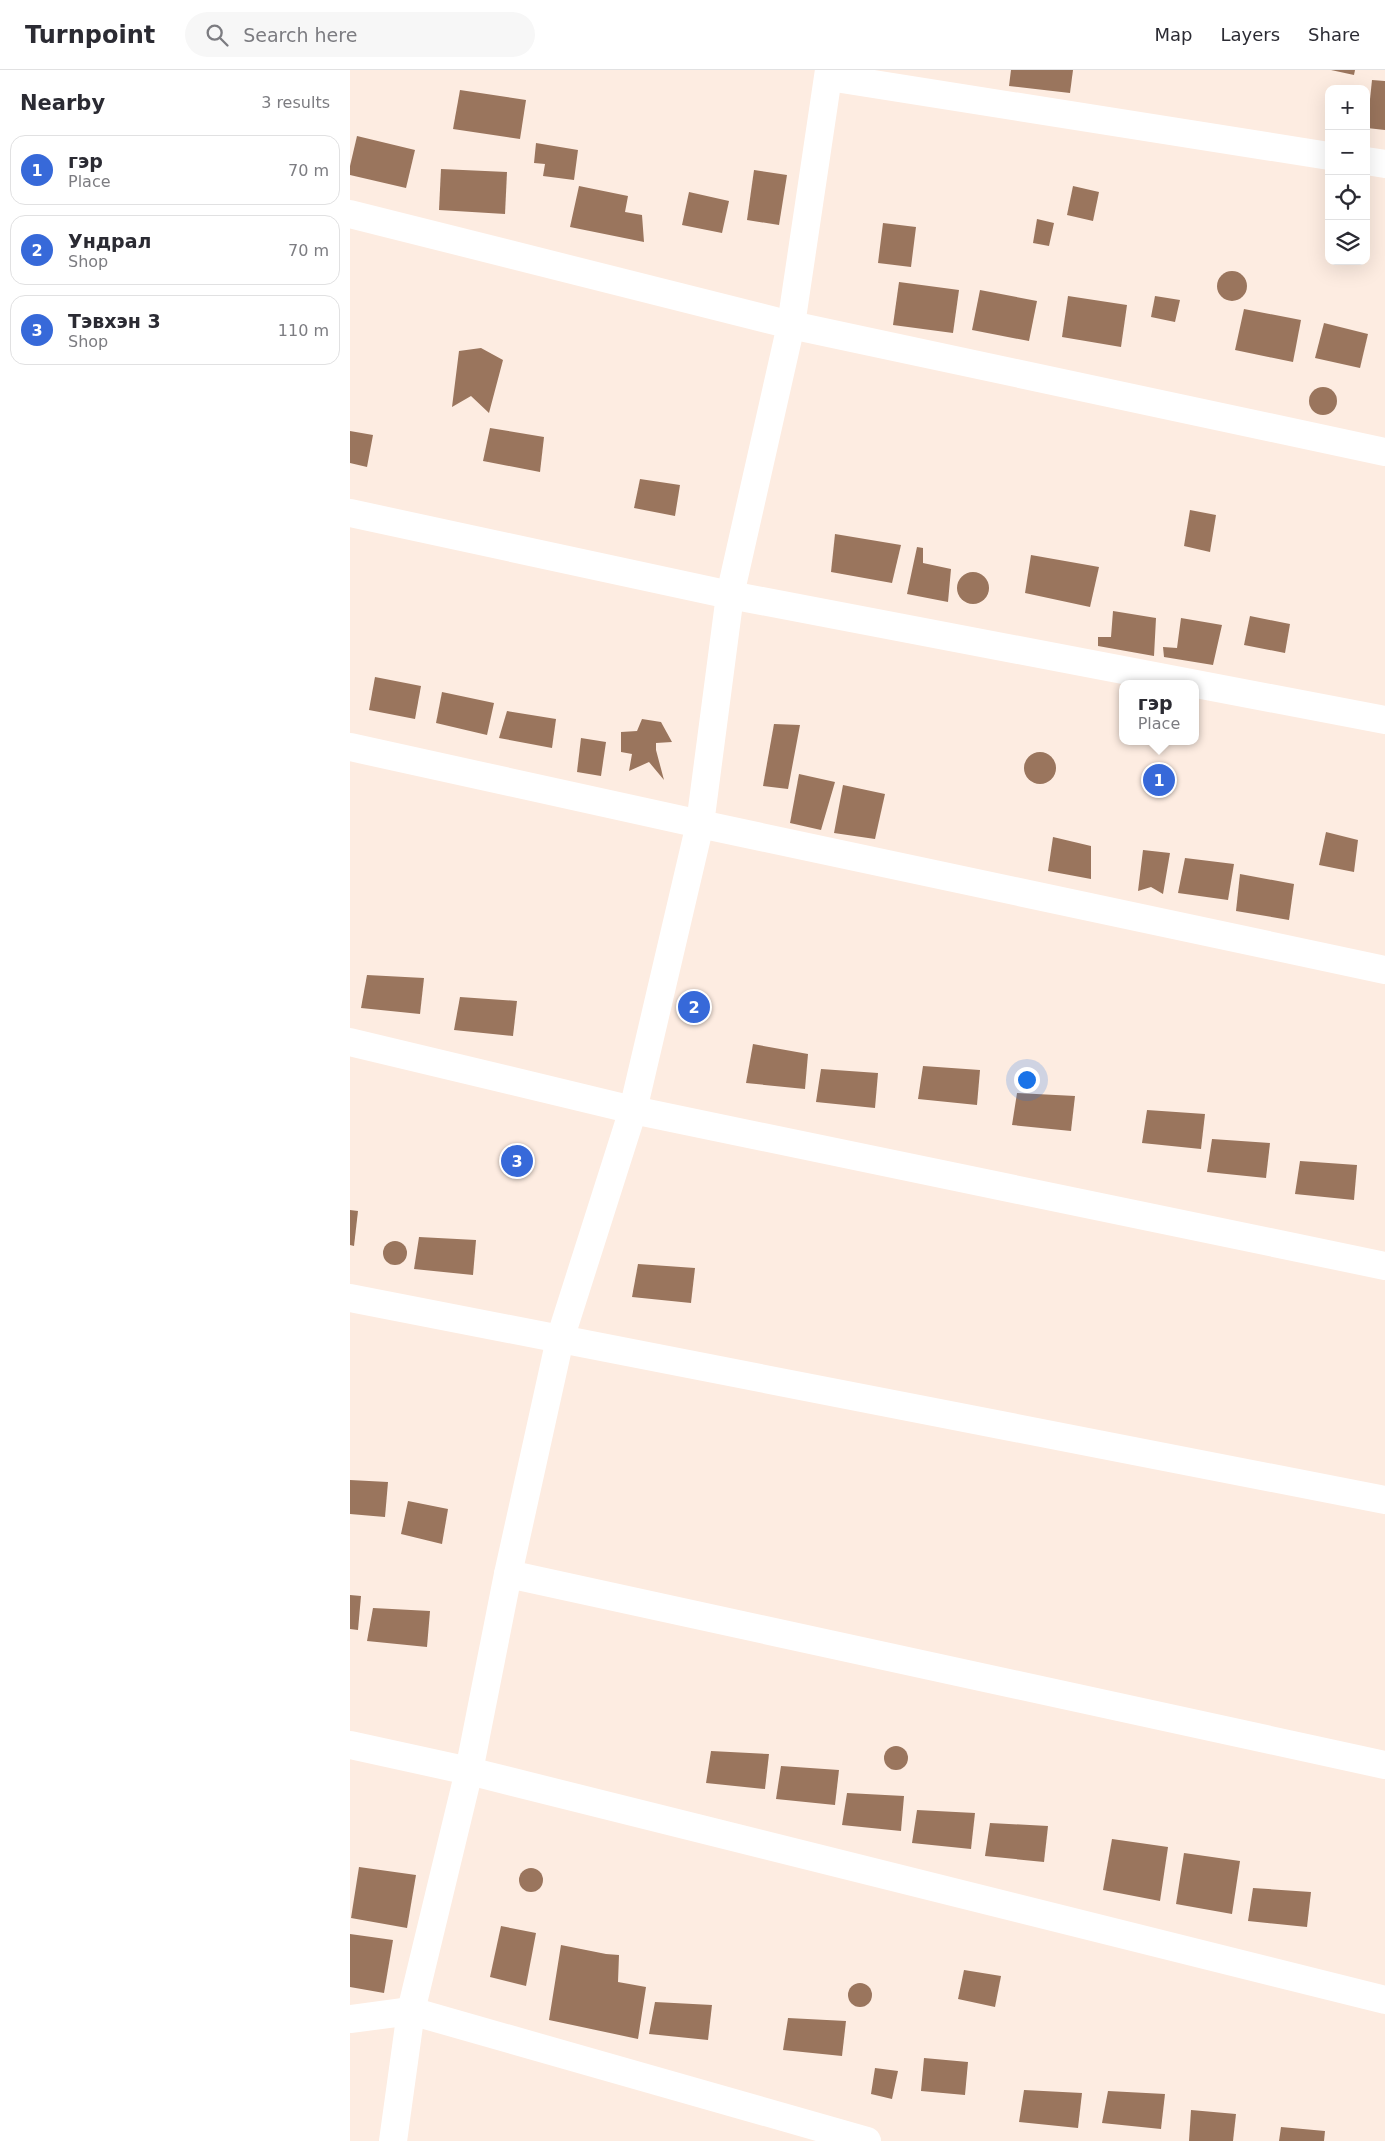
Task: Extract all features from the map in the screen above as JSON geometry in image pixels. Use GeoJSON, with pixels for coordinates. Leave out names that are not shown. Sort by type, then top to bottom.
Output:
{"type":"FeatureCollection","features":[{"type":"Feature","properties":{"kind":"street"},"geometry":{"type":"LineString","coordinates":[[393,2141],[411,2011],[469,1771],[508,1574],[560,1339],[633,1110],[700,824],[730,595],[791,325],[829,74],[1325,155]]}},
{"type":"Feature","properties":{"kind":"street"},"geometry":{"type":"LineString","coordinates":[[1370,162],[1385,164]]}},
{"type":"Feature","properties":{"kind":"street"},"geometry":{"type":"LineString","coordinates":[[350,214],[791,325],[1385,452]]}},
{"type":"Feature","properties":{"kind":"street"},"geometry":{"type":"LineString","coordinates":[[350,513],[730,595],[1175,680]]}},
{"type":"Feature","properties":{"kind":"street"},"geometry":{"type":"LineString","coordinates":[[1199,685],[1385,720]]}},
{"type":"Feature","properties":{"kind":"street"},"geometry":{"type":"LineString","coordinates":[[350,747],[700,824],[1385,970]]}},
{"type":"Feature","properties":{"kind":"street"},"geometry":{"type":"LineString","coordinates":[[350,1042],[633,1110],[1385,1266]]}},
{"type":"Feature","properties":{"kind":"street"},"geometry":{"type":"LineString","coordinates":[[350,1298],[1385,1500]]}},
{"type":"Feature","properties":{"kind":"street"},"geometry":{"type":"LineString","coordinates":[[508,1574],[1385,1765]]}},
{"type":"Feature","properties":{"kind":"street"},"geometry":{"type":"LineString","coordinates":[[350,1745],[469,1771],[1385,2000]]}},
{"type":"Feature","properties":{"kind":"street"},"geometry":{"type":"LineString","coordinates":[[350,2019],[411,2011],[867,2141]]}},
{"type":"Feature","properties":{"kind":"building"},"geometry":{"type":"Polygon","coordinates":[[[1011,70],[1073,70],[1070,93],[1009,86],[1011,70]]]}},
{"type":"Feature","properties":{"kind":"building"},"geometry":{"type":"Polygon","coordinates":[[[1331,70],[1355,70],[1354,75],[1331,70]]]}},
{"type":"Feature","properties":{"kind":"building"},"geometry":{"type":"Polygon","coordinates":[[[1372,80],[1385,81],[1385,130],[1370,128],[1372,80]]]}},
{"type":"Feature","properties":{"kind":"building"},"geometry":{"type":"Polygon","coordinates":[[[460,90],[526,100],[520,139],[453,129],[460,90]]]}},
{"type":"Feature","properties":{"kind":"building"},"geometry":{"type":"Polygon","coordinates":[[[357,136],[415,150],[406,188],[350,175],[350,166],[357,136]]]}},
{"type":"Feature","properties":{"kind":"building"},"geometry":{"type":"Polygon","coordinates":[[[536,143],[578,150],[574,180],[543,176],[545,164],[534,163],[536,143]]]}},
{"type":"Feature","properties":{"kind":"building"},"geometry":{"type":"Polygon","coordinates":[[[441,169],[507,172],[505,214],[439,210],[441,169]]]}},
{"type":"Feature","properties":{"kind":"building"},"geometry":{"type":"Polygon","coordinates":[[[754,170],[787,175],[779,225],[747,220],[754,170]]]}},
{"type":"Feature","properties":{"kind":"building"},"geometry":{"type":"Polygon","coordinates":[[[579,186],[628,196],[625,212],[642,215],[644,242],[570,227],[579,186]]]}},
{"type":"Feature","properties":{"kind":"building"},"geometry":{"type":"Polygon","coordinates":[[[1073,186],[1099,192],[1093,221],[1067,215],[1073,186]]]}},
{"type":"Feature","properties":{"kind":"building"},"geometry":{"type":"Polygon","coordinates":[[[689,192],[729,201],[722,233],[682,225],[689,192]]]}},
{"type":"Feature","properties":{"kind":"building"},"geometry":{"type":"Polygon","coordinates":[[[1037,219],[1054,223],[1049,246],[1033,243],[1037,219]]]}},
{"type":"Feature","properties":{"kind":"building"},"geometry":{"type":"Polygon","coordinates":[[[883,223],[916,227],[911,267],[878,263],[883,223]]]}},
{"type":"Feature","properties":{"kind":"building"},"geometry":{"type":"Polygon","coordinates":[[[1232,271],[1242,276],[1247,286],[1242,296],[1232,301],[1222,296],[1217,286],[1222,276],[1232,271]]]}},
{"type":"Feature","properties":{"kind":"building"},"geometry":{"type":"Polygon","coordinates":[[[899,282],[959,290],[953,333],[893,325],[899,282]]]}},
{"type":"Feature","properties":{"kind":"building"},"geometry":{"type":"Polygon","coordinates":[[[980,290],[1037,301],[1029,341],[972,330],[980,290]]]}},
{"type":"Feature","properties":{"kind":"building"},"geometry":{"type":"Polygon","coordinates":[[[1068,296],[1127,305],[1121,347],[1062,337],[1068,296]]]}},
{"type":"Feature","properties":{"kind":"building"},"geometry":{"type":"Polygon","coordinates":[[[1155,296],[1180,300],[1175,322],[1151,317],[1155,296]]]}},
{"type":"Feature","properties":{"kind":"building"},"geometry":{"type":"Polygon","coordinates":[[[1244,309],[1301,320],[1293,362],[1235,350],[1244,309]]]}},
{"type":"Feature","properties":{"kind":"building"},"geometry":{"type":"Polygon","coordinates":[[[1324,323],[1368,334],[1360,368],[1315,358],[1324,323]]]}},
{"type":"Feature","properties":{"kind":"building"},"geometry":{"type":"Polygon","coordinates":[[[481,348],[503,360],[489,413],[471,396],[452,407],[459,351],[481,348]]]}},
{"type":"Feature","properties":{"kind":"building"},"geometry":{"type":"Polygon","coordinates":[[[1323,387],[1333,391],[1337,401],[1333,411],[1323,415],[1313,411],[1309,401],[1313,391],[1323,387]]]}},
{"type":"Feature","properties":{"kind":"building"},"geometry":{"type":"Polygon","coordinates":[[[490,428],[544,437],[540,472],[483,461],[490,428]]]}},
{"type":"Feature","properties":{"kind":"building"},"geometry":{"type":"Polygon","coordinates":[[[350,431],[373,435],[367,467],[350,463],[350,431]]]}},
{"type":"Feature","properties":{"kind":"building"},"geometry":{"type":"Polygon","coordinates":[[[640,479],[680,485],[675,516],[634,508],[640,479]]]}},
{"type":"Feature","properties":{"kind":"building"},"geometry":{"type":"Polygon","coordinates":[[[1190,510],[1216,515],[1210,552],[1184,546],[1190,510]]]}},
{"type":"Feature","properties":{"kind":"building"},"geometry":{"type":"Polygon","coordinates":[[[835,534],[901,545],[892,583],[831,572],[835,534]]]}},
{"type":"Feature","properties":{"kind":"building"},"geometry":{"type":"Polygon","coordinates":[[[917,547],[923,548],[923,563],[951,569],[948,602],[907,594],[917,547]]]}},
{"type":"Feature","properties":{"kind":"building"},"geometry":{"type":"Polygon","coordinates":[[[1031,555],[1099,567],[1090,607],[1025,593],[1031,555]]]}},
{"type":"Feature","properties":{"kind":"building"},"geometry":{"type":"Polygon","coordinates":[[[973,572],[985,576],[989,588],[985,600],[973,604],[961,600],[957,588],[961,576],[973,572]]]}},
{"type":"Feature","properties":{"kind":"building"},"geometry":{"type":"Polygon","coordinates":[[[1113,611],[1156,618],[1154,656],[1098,646],[1098,637],[1111,637],[1113,611]]]}},
{"type":"Feature","properties":{"kind":"building"},"geometry":{"type":"Polygon","coordinates":[[[1250,616],[1290,624],[1285,653],[1244,645],[1250,616]]]}},
{"type":"Feature","properties":{"kind":"building"},"geometry":{"type":"Polygon","coordinates":[[[1181,618],[1222,625],[1213,665],[1164,657],[1163,647],[1177,648],[1181,618]]]}},
{"type":"Feature","properties":{"kind":"building"},"geometry":{"type":"Polygon","coordinates":[[[375,677],[421,686],[415,719],[369,710],[375,677]]]}},
{"type":"Feature","properties":{"kind":"building"},"geometry":{"type":"Polygon","coordinates":[[[442,692],[494,703],[487,735],[436,723],[442,692]]]}},
{"type":"Feature","properties":{"kind":"building"},"geometry":{"type":"Polygon","coordinates":[[[507,711],[556,719],[552,748],[499,738],[507,711]]]}},
{"type":"Feature","properties":{"kind":"building"},"geometry":{"type":"Polygon","coordinates":[[[642,719],[661,722],[672,742],[656,743],[664,780],[649,762],[629,771],[632,754],[621,752],[621,732],[637,731],[642,719]]]}},
{"type":"Feature","properties":{"kind":"building"},"geometry":{"type":"Polygon","coordinates":[[[774,724],[800,725],[788,789],[763,786],[774,724]]]}},
{"type":"Feature","properties":{"kind":"building"},"geometry":{"type":"Polygon","coordinates":[[[581,738],[606,742],[601,776],[577,772],[581,738]]]}},
{"type":"Feature","properties":{"kind":"building"},"geometry":{"type":"Polygon","coordinates":[[[1040,752],[1052,756],[1056,768],[1052,780],[1040,784],[1028,780],[1024,768],[1028,756],[1040,752]]]}},
{"type":"Feature","properties":{"kind":"building"},"geometry":{"type":"Polygon","coordinates":[[[1160,763],[1172,767],[1176,779],[1172,791],[1160,795],[1148,791],[1144,779],[1148,767],[1160,763]]]}},
{"type":"Feature","properties":{"kind":"building"},"geometry":{"type":"Polygon","coordinates":[[[799,774],[835,782],[821,830],[790,823],[799,774]]]}},
{"type":"Feature","properties":{"kind":"building"},"geometry":{"type":"Polygon","coordinates":[[[843,785],[885,794],[875,839],[834,833],[843,785]]]}},
{"type":"Feature","properties":{"kind":"building"},"geometry":{"type":"Polygon","coordinates":[[[1326,832],[1358,840],[1354,872],[1319,865],[1326,832]]]}},
{"type":"Feature","properties":{"kind":"building"},"geometry":{"type":"Polygon","coordinates":[[[1053,837],[1091,846],[1091,879],[1048,871],[1053,837]]]}},
{"type":"Feature","properties":{"kind":"building"},"geometry":{"type":"Polygon","coordinates":[[[1143,850],[1170,853],[1163,894],[1151,887],[1138,891],[1143,850]]]}},
{"type":"Feature","properties":{"kind":"building"},"geometry":{"type":"Polygon","coordinates":[[[1185,858],[1234,864],[1228,900],[1178,893],[1185,858]]]}},
{"type":"Feature","properties":{"kind":"building"},"geometry":{"type":"Polygon","coordinates":[[[1240,874],[1294,884],[1289,920],[1236,911],[1240,874]]]}},
{"type":"Feature","properties":{"kind":"building"},"geometry":{"type":"Polygon","coordinates":[[[367,975],[424,978],[420,1014],[361,1008],[367,975]]]}},
{"type":"Feature","properties":{"kind":"building"},"geometry":{"type":"Polygon","coordinates":[[[460,997],[517,1001],[513,1036],[454,1030],[460,997]]]}},
{"type":"Feature","properties":{"kind":"building"},"geometry":{"type":"Polygon","coordinates":[[[753,1044],[808,1054],[805,1089],[746,1083],[753,1044]]]}},
{"type":"Feature","properties":{"kind":"building"},"geometry":{"type":"Polygon","coordinates":[[[923,1066],[980,1070],[977,1105],[918,1099],[923,1066]]]}},
{"type":"Feature","properties":{"kind":"building"},"geometry":{"type":"Polygon","coordinates":[[[821,1069],[878,1073],[875,1108],[816,1102],[821,1069]]]}},
{"type":"Feature","properties":{"kind":"building"},"geometry":{"type":"Polygon","coordinates":[[[1017,1093],[1075,1096],[1071,1131],[1012,1125],[1017,1093]]]}},
{"type":"Feature","properties":{"kind":"building"},"geometry":{"type":"Polygon","coordinates":[[[1147,1110],[1205,1114],[1201,1149],[1142,1143],[1147,1110]]]}},
{"type":"Feature","properties":{"kind":"building"},"geometry":{"type":"Polygon","coordinates":[[[1212,1139],[1270,1143],[1266,1178],[1207,1172],[1212,1139]]]}},
{"type":"Feature","properties":{"kind":"building"},"geometry":{"type":"Polygon","coordinates":[[[1300,1161],[1357,1165],[1354,1200],[1295,1194],[1300,1161]]]}},
{"type":"Feature","properties":{"kind":"building"},"geometry":{"type":"Polygon","coordinates":[[[350,1210],[358,1211],[354,1246],[350,1245],[350,1210]]]}},
{"type":"Feature","properties":{"kind":"building"},"geometry":{"type":"Polygon","coordinates":[[[419,1237],[476,1240],[473,1275],[414,1269],[419,1237]]]}},
{"type":"Feature","properties":{"kind":"building"},"geometry":{"type":"Polygon","coordinates":[[[395,1241],[404,1244],[407,1253],[404,1262],[395,1265],[386,1262],[383,1253],[386,1244],[395,1241]]]}},
{"type":"Feature","properties":{"kind":"building"},"geometry":{"type":"Polygon","coordinates":[[[638,1264],[695,1268],[691,1303],[632,1297],[638,1264]]]}},
{"type":"Feature","properties":{"kind":"building"},"geometry":{"type":"Polygon","coordinates":[[[350,1480],[388,1482],[385,1517],[350,1514],[350,1480]]]}},
{"type":"Feature","properties":{"kind":"building"},"geometry":{"type":"Polygon","coordinates":[[[408,1501],[448,1509],[442,1544],[401,1534],[408,1501]]]}},
{"type":"Feature","properties":{"kind":"building"},"geometry":{"type":"Polygon","coordinates":[[[350,1595],[361,1596],[358,1630],[350,1629],[350,1595]]]}},
{"type":"Feature","properties":{"kind":"building"},"geometry":{"type":"Polygon","coordinates":[[[373,1608],[430,1611],[427,1647],[367,1641],[373,1608]]]}},
{"type":"Feature","properties":{"kind":"building"},"geometry":{"type":"Polygon","coordinates":[[[896,1746],[905,1749],[908,1758],[905,1767],[896,1770],[887,1767],[884,1758],[887,1749],[896,1746]]]}},
{"type":"Feature","properties":{"kind":"building"},"geometry":{"type":"Polygon","coordinates":[[[711,1751],[769,1754],[765,1789],[706,1783],[711,1751]]]}},
{"type":"Feature","properties":{"kind":"building"},"geometry":{"type":"Polygon","coordinates":[[[781,1766],[839,1770],[835,1805],[776,1799],[781,1766]]]}},
{"type":"Feature","properties":{"kind":"building"},"geometry":{"type":"Polygon","coordinates":[[[847,1793],[904,1796],[901,1831],[842,1825],[847,1793]]]}},
{"type":"Feature","properties":{"kind":"building"},"geometry":{"type":"Polygon","coordinates":[[[917,1810],[975,1813],[971,1849],[912,1843],[917,1810]]]}},
{"type":"Feature","properties":{"kind":"building"},"geometry":{"type":"Polygon","coordinates":[[[990,1823],[1048,1826],[1044,1862],[985,1856],[990,1823]]]}},
{"type":"Feature","properties":{"kind":"building"},"geometry":{"type":"Polygon","coordinates":[[[1112,1839],[1168,1847],[1160,1901],[1103,1890],[1112,1839]]]}},
{"type":"Feature","properties":{"kind":"building"},"geometry":{"type":"Polygon","coordinates":[[[1184,1853],[1240,1861],[1232,1914],[1176,1904],[1184,1853]]]}},
{"type":"Feature","properties":{"kind":"building"},"geometry":{"type":"Polygon","coordinates":[[[359,1867],[416,1875],[407,1928],[351,1918],[359,1867]]]}},
{"type":"Feature","properties":{"kind":"building"},"geometry":{"type":"Polygon","coordinates":[[[531,1868],[540,1871],[543,1880],[540,1889],[531,1892],[522,1889],[519,1880],[522,1871],[531,1868]]]}},
{"type":"Feature","properties":{"kind":"building"},"geometry":{"type":"Polygon","coordinates":[[[1253,1888],[1311,1892],[1307,1927],[1248,1921],[1253,1888]]]}},
{"type":"Feature","properties":{"kind":"building"},"geometry":{"type":"Polygon","coordinates":[[[501,1926],[536,1933],[526,1986],[490,1977],[501,1926]]]}},
{"type":"Feature","properties":{"kind":"building"},"geometry":{"type":"Polygon","coordinates":[[[350,1934],[393,1940],[384,1993],[350,1987],[350,1934]]]}},
{"type":"Feature","properties":{"kind":"building"},"geometry":{"type":"Polygon","coordinates":[[[561,1945],[619,1955],[618,1982],[646,1987],[638,2039],[549,2020],[561,1945]]]}},
{"type":"Feature","properties":{"kind":"building"},"geometry":{"type":"Polygon","coordinates":[[[964,1970],[1001,1976],[995,2007],[958,1999],[964,1970]]]}},
{"type":"Feature","properties":{"kind":"building"},"geometry":{"type":"Polygon","coordinates":[[[860,1983],[869,1986],[872,1995],[869,2004],[860,2007],[851,2004],[848,1995],[851,1986],[860,1983]]]}},
{"type":"Feature","properties":{"kind":"building"},"geometry":{"type":"Polygon","coordinates":[[[655,2002],[712,2005],[708,2040],[649,2034],[655,2002]]]}},
{"type":"Feature","properties":{"kind":"building"},"geometry":{"type":"Polygon","coordinates":[[[788,2018],[846,2021],[842,2056],[783,2050],[788,2018]]]}},
{"type":"Feature","properties":{"kind":"building"},"geometry":{"type":"Polygon","coordinates":[[[924,2058],[968,2062],[965,2095],[921,2091],[924,2058]]]}},
{"type":"Feature","properties":{"kind":"building"},"geometry":{"type":"Polygon","coordinates":[[[875,2068],[898,2071],[892,2099],[871,2094],[875,2068]]]}},
{"type":"Feature","properties":{"kind":"building"},"geometry":{"type":"Polygon","coordinates":[[[1024,2090],[1082,2093],[1078,2128],[1019,2122],[1024,2090]]]}},
{"type":"Feature","properties":{"kind":"building"},"geometry":{"type":"Polygon","coordinates":[[[1108,2091],[1165,2094],[1161,2129],[1102,2123],[1108,2091]]]}},
{"type":"Feature","properties":{"kind":"building"},"geometry":{"type":"Polygon","coordinates":[[[1191,2110],[1236,2114],[1233,2141],[1189,2141],[1191,2110]]]}},
{"type":"Feature","properties":{"kind":"building"},"geometry":{"type":"Polygon","coordinates":[[[1281,2127],[1325,2131],[1324,2141],[1279,2141],[1281,2127]]]}},
{"type":"Feature","properties":{"kind":"place","name":"гэр"},"geometry":{"type":"Point","coordinates":[1159,780]}},
{"type":"Feature","properties":{"kind":"place","name":"Ундрал"},"geometry":{"type":"Point","coordinates":[694,1007]}},
{"type":"Feature","properties":{"kind":"place","name":"Тэвхэн 3"},"geometry":{"type":"Point","coordinates":[517,1161]}}]}
